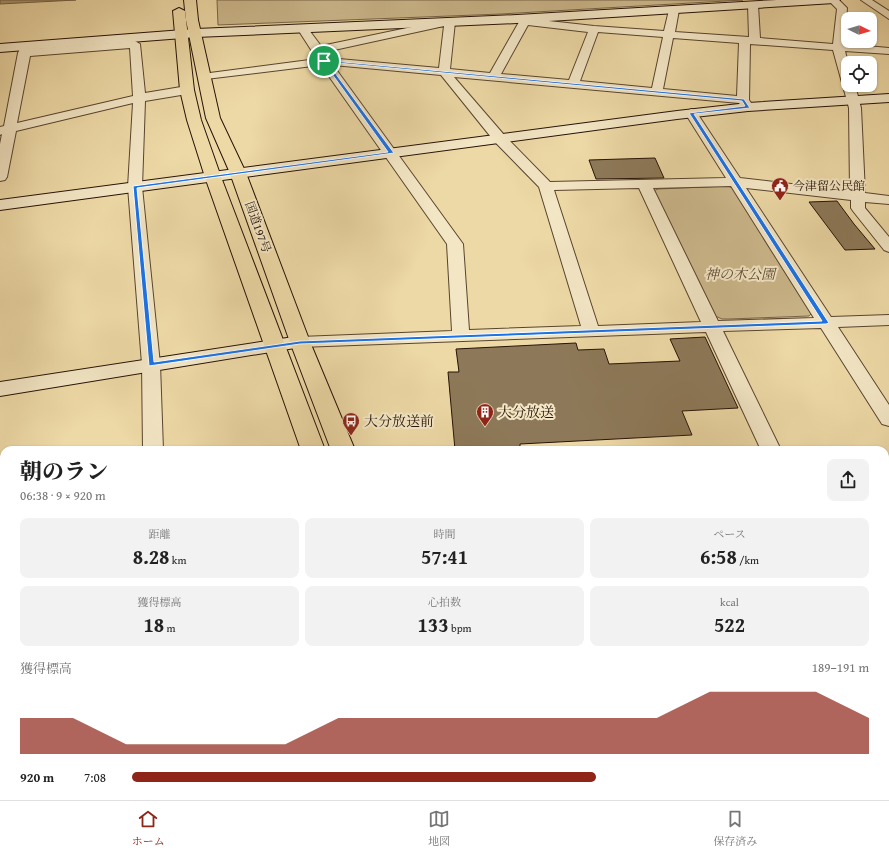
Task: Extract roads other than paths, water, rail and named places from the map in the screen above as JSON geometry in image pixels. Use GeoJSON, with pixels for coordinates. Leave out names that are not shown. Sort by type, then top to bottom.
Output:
{"type":"FeatureCollection","features":[{"type":"Feature","properties":{"kind":"highway","name":"国道197号"},"geometry":{"type":"LineString","coordinates":[[179,0],[187,27],[206,76],[213,118],[238,173],[300,342],[341,446]]}},
{"type":"Feature","properties":{"kind":"highway","name":"国道197号"},"geometry":{"type":"LineString","coordinates":[[190,0],[187,27],[187,90],[194,120],[213,177],[247,266],[274,345],[312,446]]}},
{"type":"Feature","properties":{"kind":"street"},"geometry":{"type":"LineString","coordinates":[[25,50],[187,27],[302,28],[521,20],[834,0],[842,8],[838,47],[841,58]]}},
{"type":"Feature","properties":{"kind":"street"},"geometry":{"type":"LineString","coordinates":[[866,0],[889,16]]}},
{"type":"Feature","properties":{"kind":"street"},"geometry":{"type":"LineString","coordinates":[[746,104],[753,5]]}},
{"type":"Feature","properties":{"kind":"street"},"geometry":{"type":"LineString","coordinates":[[657,91],[674,10]]}},
{"type":"Feature","properties":{"kind":"street"},"geometry":{"type":"LineString","coordinates":[[521,20],[594,29],[889,51]]}},
{"type":"Feature","properties":{"kind":"street"},"geometry":{"type":"LineString","coordinates":[[494,76],[521,20]]}},
{"type":"Feature","properties":{"kind":"street"},"geometry":{"type":"LineString","coordinates":[[206,76],[321,56],[450,22]]}},
{"type":"Feature","properties":{"kind":"street"},"geometry":{"type":"LineString","coordinates":[[450,22],[444,72],[500,139],[546,186],[591,332]]}},
{"type":"Feature","properties":{"kind":"street"},"geometry":{"type":"LineString","coordinates":[[302,28],[455,244],[461,336]]}},
{"type":"Feature","properties":{"kind":"street"},"geometry":{"type":"LineString","coordinates":[[573,84],[594,29]]}},
{"type":"Feature","properties":{"kind":"street"},"geometry":{"type":"LineString","coordinates":[[0,48],[25,50],[135,44],[139,98],[135,187],[151,364],[153,446]]}},
{"type":"Feature","properties":{"kind":"street"},"geometry":{"type":"LineString","coordinates":[[0,177],[5,131],[25,50]]}},
{"type":"Feature","properties":{"kind":"street"},"geometry":{"type":"LineString","coordinates":[[321,56],[444,72],[657,91],[746,104]]}},
{"type":"Feature","properties":{"kind":"street"},"geometry":{"type":"LineString","coordinates":[[5,131],[139,98],[187,90]]}},
{"type":"Feature","properties":{"kind":"street"},"geometry":{"type":"LineString","coordinates":[[850,92],[855,108],[858,208],[889,247]]}},
{"type":"Feature","properties":{"kind":"street"},"geometry":{"type":"LineString","coordinates":[[0,205],[500,139],[746,104],[889,98]]}},
{"type":"Feature","properties":{"kind":"street"},"geometry":{"type":"LineString","coordinates":[[691,113],[889,420]]}},
{"type":"Feature","properties":{"kind":"street"},"geometry":{"type":"LineString","coordinates":[[546,186],[735,182],[889,200]]}},
{"type":"Feature","properties":{"kind":"street"},"geometry":{"type":"LineString","coordinates":[[644,184],[769,446]]}},
{"type":"Feature","properties":{"kind":"street"},"geometry":{"type":"LineString","coordinates":[[0,389],[151,364],[300,342],[889,320]]}},
{"type":"Feature","properties":{"kind":"place","name":"今津留公民館"},"geometry":{"type":"Point","coordinates":[780,201]}},
{"type":"Feature","properties":{"kind":"place","name":"大分放送"},"geometry":{"type":"Point","coordinates":[485,427]}},
{"type":"Feature","properties":{"kind":"place","name":"大分放送前"},"geometry":{"type":"Point","coordinates":[351,436]}},
{"type":"Feature","properties":{"kind":"park label","name":"神の木公園"},"geometry":{"type":"Point","coordinates":[740,274]}}]}
